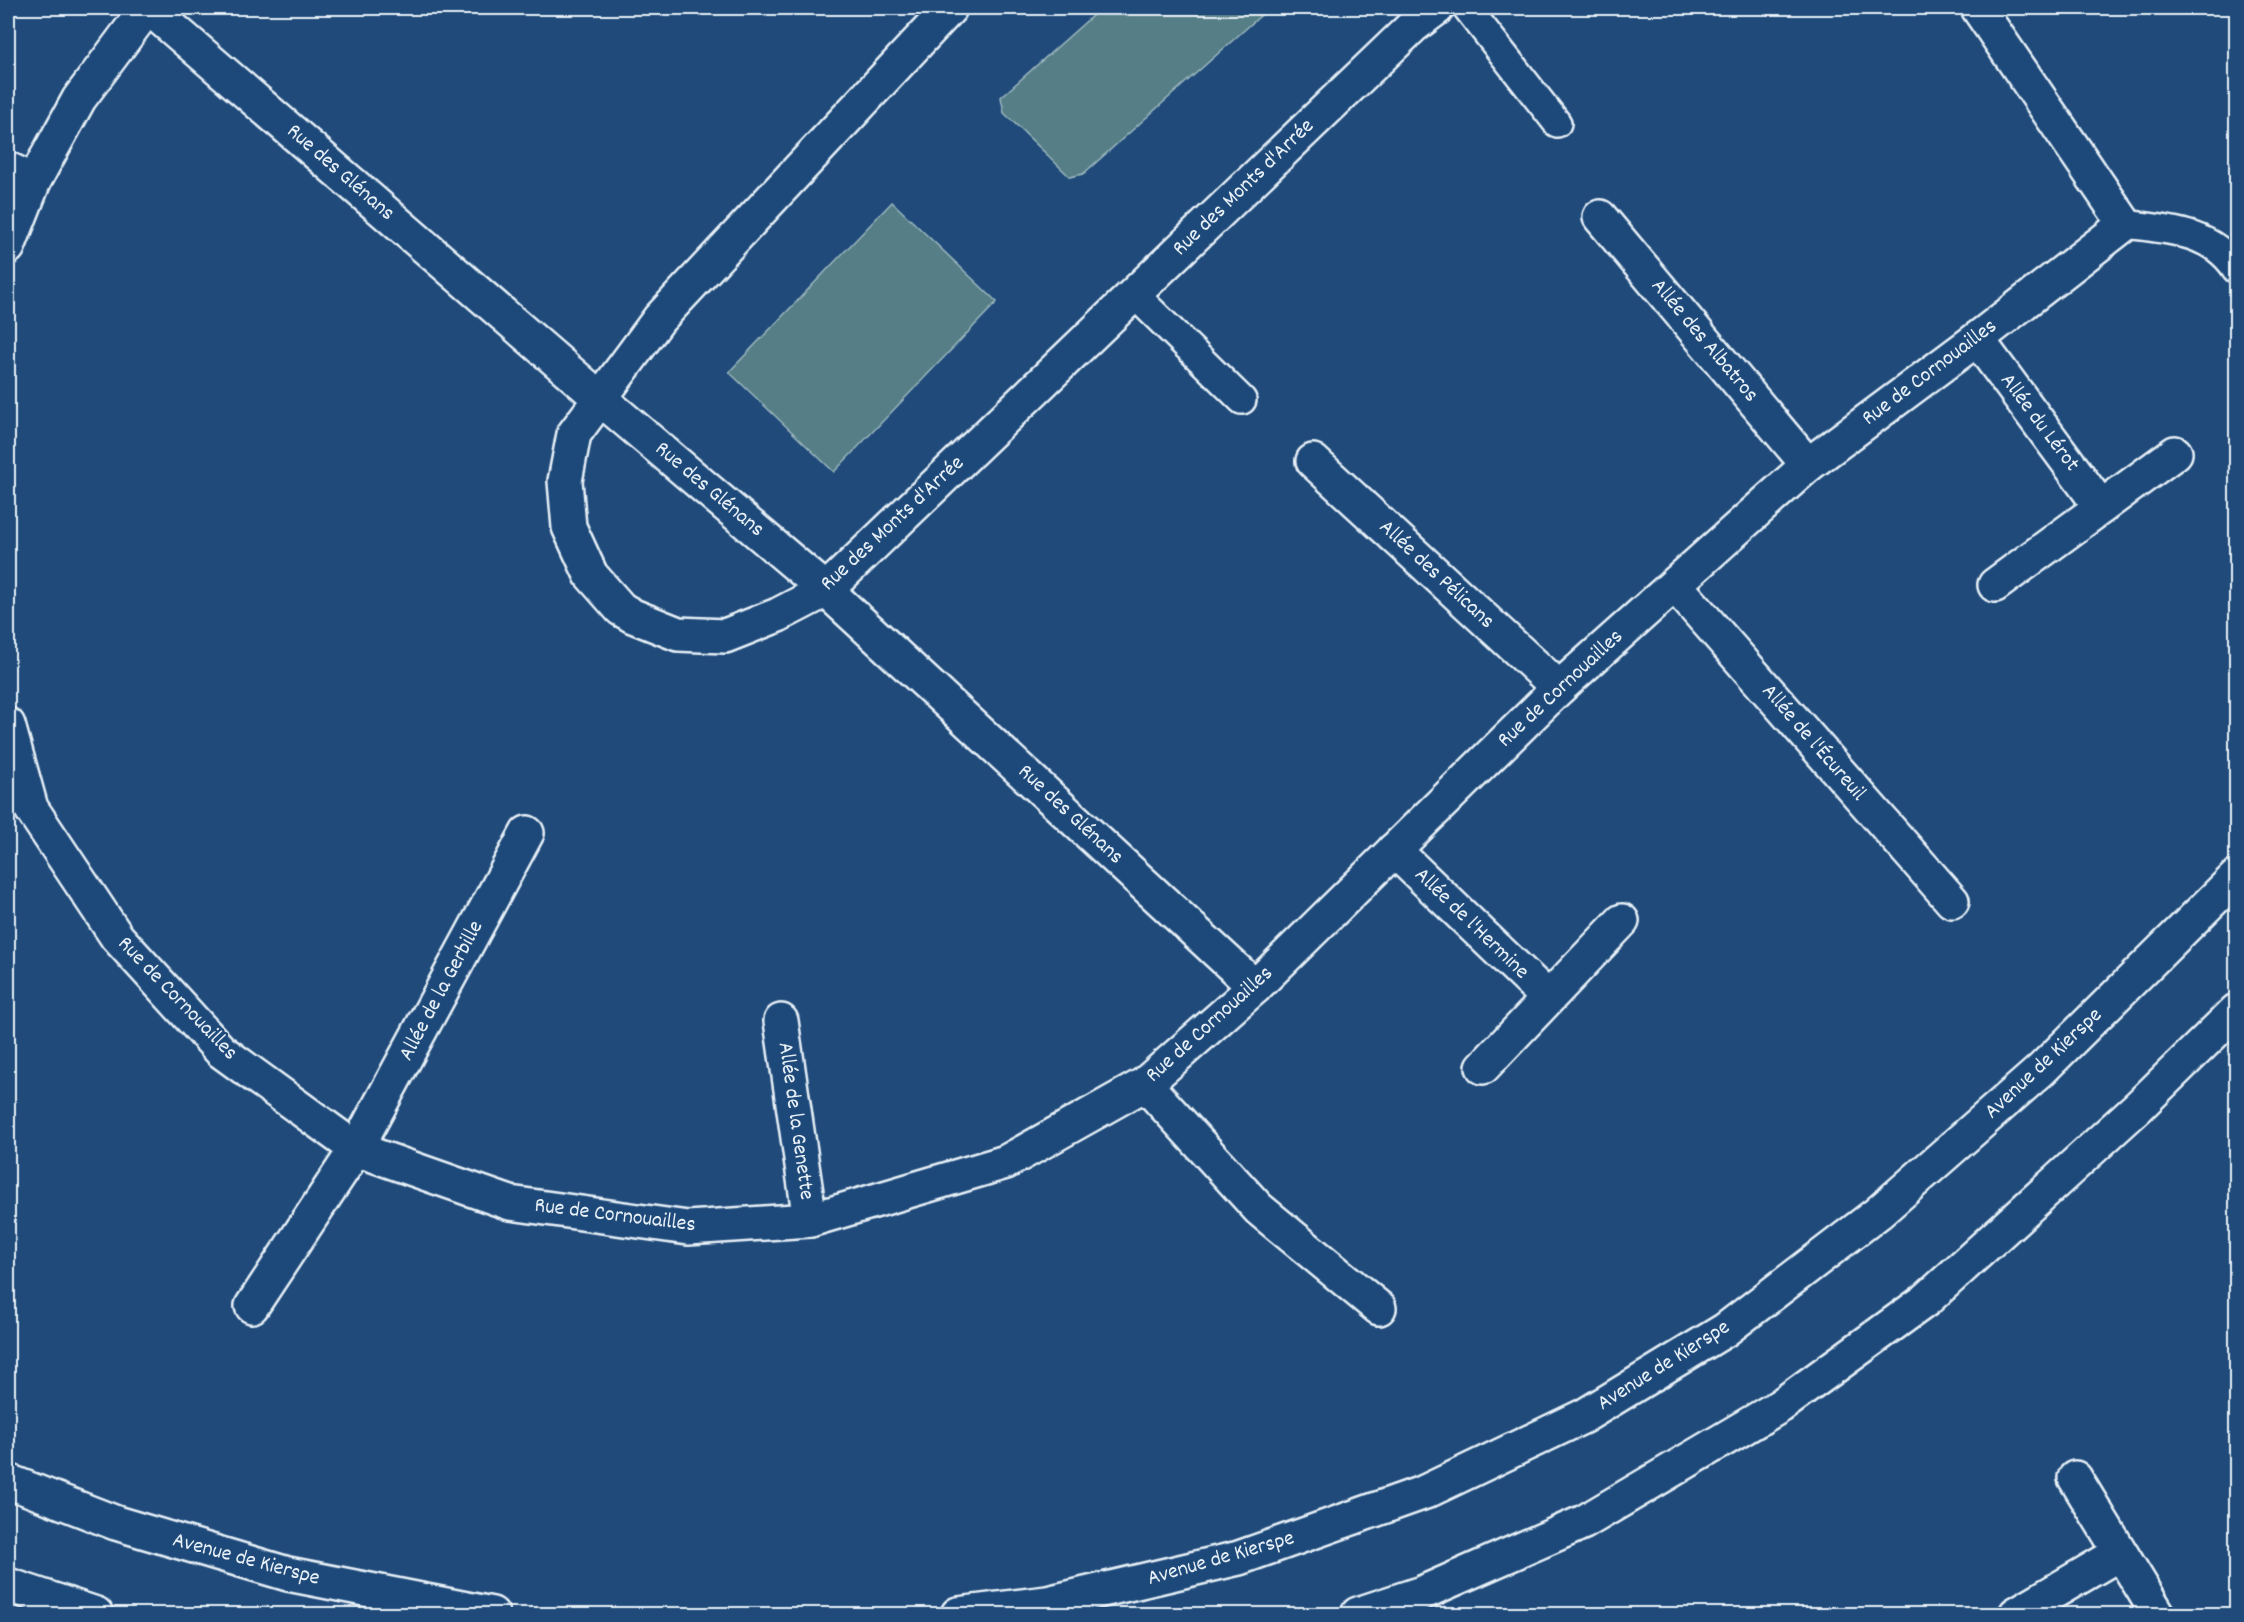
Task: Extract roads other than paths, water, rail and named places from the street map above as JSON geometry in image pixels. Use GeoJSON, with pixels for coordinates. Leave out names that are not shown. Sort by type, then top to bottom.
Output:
{"type":"FeatureCollection","features":[{"type":"Feature","properties":{"kind":"street"},"geometry":{"type":"LineString","coordinates":[[8,247],[21,175],[148,8]]}},
{"type":"Feature","properties":{"kind":"street","name":"Rue des Glénans"},"geometry":{"type":"LineString","coordinates":[[148,8],[826,590],[1255,987]]}},
{"type":"Feature","properties":{"kind":"street","name":"Rue des Monts d'Arrée"},"geometry":{"type":"LineString","coordinates":[[950,8],[659,320],[602,400],[574,434],[565,481],[569,527],[591,575],[621,609],[678,634],[725,636],[778,615],[826,590],[1413,26],[1437,8]]}},
{"type":"Feature","properties":{"kind":"street"},"geometry":{"type":"LineString","coordinates":[[1978,8],[2125,224]]}},
{"type":"Feature","properties":{"kind":"street","name":"Allée des Albatros"},"geometry":{"type":"LineString","coordinates":[[1600,217],[1808,465]]}},
{"type":"Feature","properties":{"kind":"street","name":"Rue de Cornouailles"},"geometry":{"type":"LineString","coordinates":[[8,725],[19,813],[117,937],[221,1052],[356,1149],[510,1203],[688,1228],[810,1220],[1006,1162],[1145,1084],[1255,987],[1559,688],[1808,465],[1977,339],[2125,224]]}},
{"type":"Feature","properties":{"kind":"street","name":"Allée du Lérot"},"geometry":{"type":"LineString","coordinates":[[1977,339],[2101,507]]}},
{"type":"Feature","properties":{"kind":"street"},"geometry":{"type":"LineString","coordinates":[[1995,585],[2175,453]]}},
{"type":"Feature","properties":{"kind":"street","name":"Allée des Pélicans"},"geometry":{"type":"LineString","coordinates":[[1313,461],[1559,688]]}},
{"type":"Feature","properties":{"kind":"street","name":"Allée de l'Écureuil"},"geometry":{"type":"LineString","coordinates":[[1675,585],[1952,901]]}},
{"type":"Feature","properties":{"kind":"street","name":"Allée de la Gerbille"},"geometry":{"type":"LineString","coordinates":[[252,1306],[356,1149],[527,833]]}},
{"type":"Feature","properties":{"kind":"street","name":"Allée de l'Hermine"},"geometry":{"type":"LineString","coordinates":[[1394,850],[1548,998]]}},
{"type":"Feature","properties":{"kind":"street","name":"Avenue de Kierspe"},"geometry":{"type":"LineString","coordinates":[[958,1614],[1047,1603],[1239,1558],[1425,1492],[1584,1416],[1725,1330],[1878,1213],[2041,1070],[2236,877]]}},
{"type":"Feature","properties":{"kind":"street","name":"Allée de l'Hermine"},"geometry":{"type":"LineString","coordinates":[[1483,1066],[1622,921]]}},
{"type":"Feature","properties":{"kind":"street"},"geometry":{"type":"LineString","coordinates":[[1358,1614],[1422,1593],[1584,1522],[1780,1406],[1926,1300],[2139,1106],[2236,1011]]}},
{"type":"Feature","properties":{"kind":"street","name":"Allée de la Genette"},"geometry":{"type":"LineString","coordinates":[[781,1021],[810,1220]]}},
{"type":"Feature","properties":{"kind":"street"},"geometry":{"type":"LineString","coordinates":[[1145,1084],[1259,1209],[1379,1308]]}},
{"type":"Feature","properties":{"kind":"street"},"geometry":{"type":"LineString","coordinates":[[2075,1478],[2158,1614]]}},
{"type":"Feature","properties":{"kind":"street","name":"Avenue de Kierspe"},"geometry":{"type":"LineString","coordinates":[[8,1481],[116,1523],[288,1574],[492,1614]]}},
{"type":"Feature","properties":{"kind":"street"},"geometry":{"type":"LineString","coordinates":[[2016,1614],[2120,1553]]}},
{"type":"Feature","properties":{"kind":"street"},"geometry":{"type":"LineString","coordinates":[[8,1585],[96,1614]]}},
{"type":"Feature","properties":{"kind":"lane"},"geometry":{"type":"LineString","coordinates":[[1467,8],[1557,123]]}},
{"type":"Feature","properties":{"kind":"lane"},"geometry":{"type":"LineString","coordinates":[[2125,224],[2172,230],[2206,240],[2232,261],[2236,269]]}},
{"type":"Feature","properties":{"kind":"lane"},"geometry":{"type":"LineString","coordinates":[[1134,294],[1242,400]]}}]}
